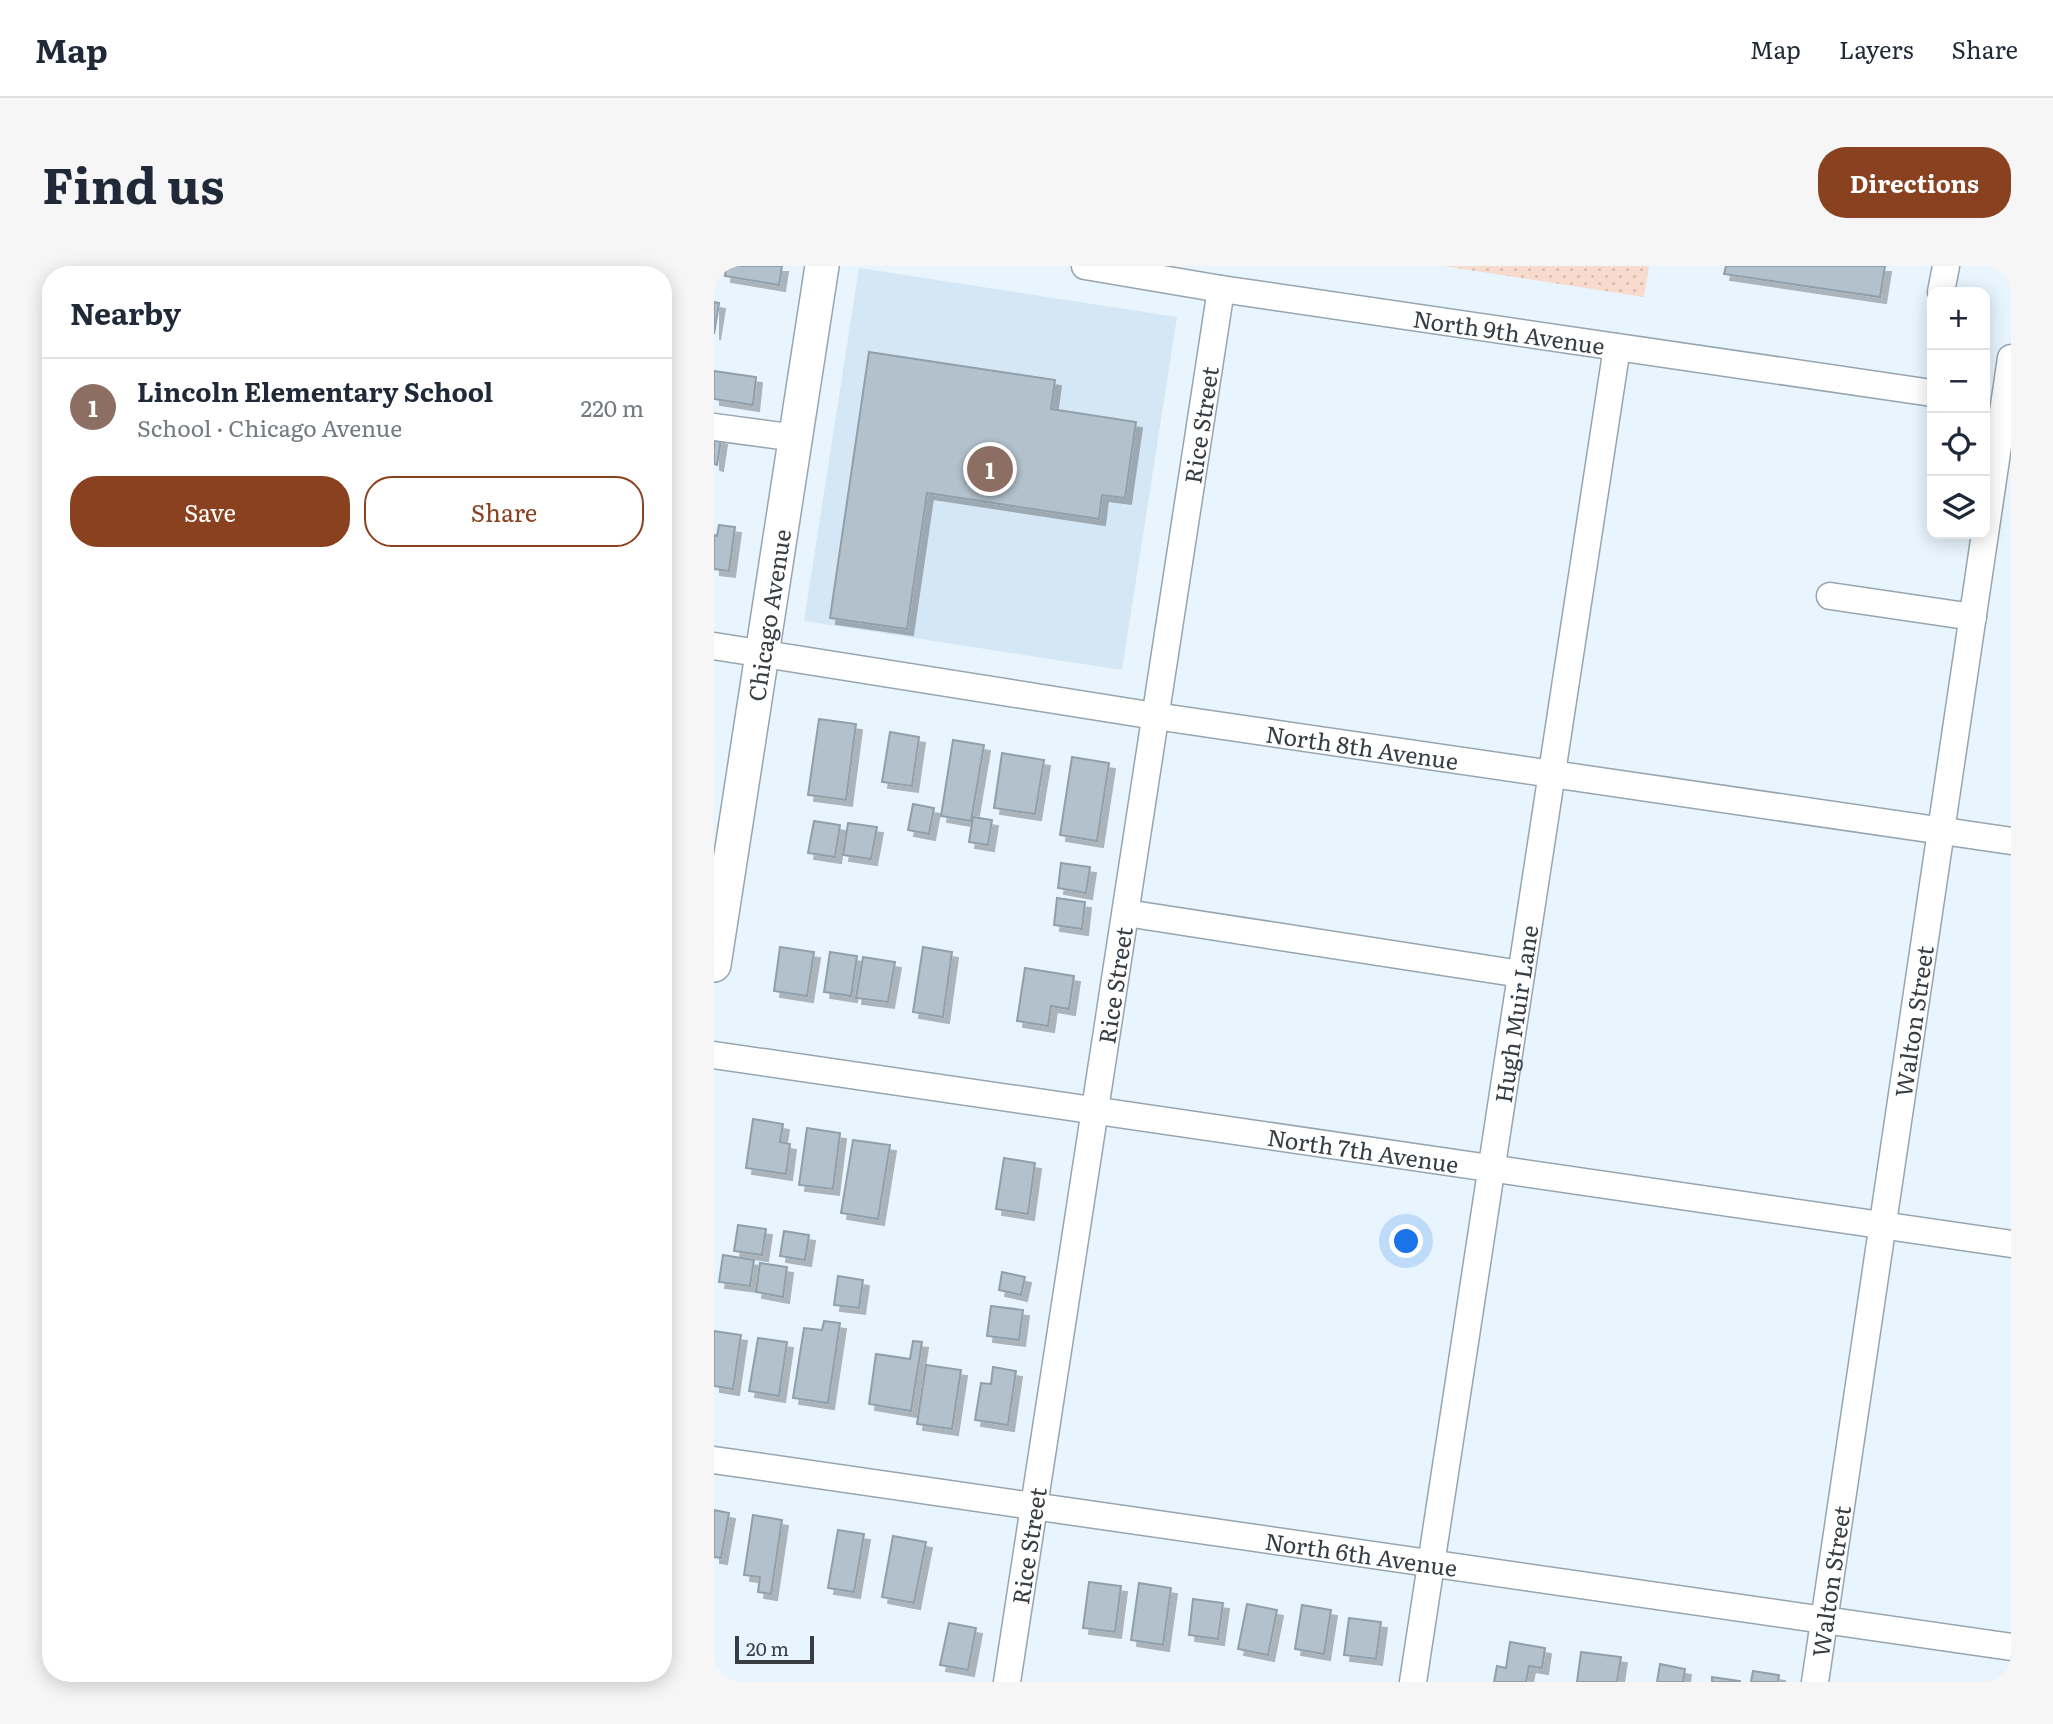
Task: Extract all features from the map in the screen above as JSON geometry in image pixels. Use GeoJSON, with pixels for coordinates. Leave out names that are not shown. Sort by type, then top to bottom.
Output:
{"type":"FeatureCollection","features":[{"type":"Feature","properties":{"kind":"main road","name":"Chicago Avenue"},"geometry":{"type":"LineString","coordinates":[[714,965],[722,852],[763,653],[822,266]]}},
{"type":"Feature","properties":{"kind":"street","name":"North 9th Avenue"},"geometry":{"type":"LineString","coordinates":[[1085,266],[1221,289],[1927,392]]}},
{"type":"Feature","properties":{"kind":"street"},"geometry":{"type":"LineString","coordinates":[[1942,287],[1946,266]]}},
{"type":"Feature","properties":{"kind":"street","name":"Rice Street"},"geometry":{"type":"LineString","coordinates":[[1007,1682],[1221,289]]}},
{"type":"Feature","properties":{"kind":"street","name":"Hugh Muir Lane"},"geometry":{"type":"LineString","coordinates":[[1413,1682],[1617,346]]}},
{"type":"Feature","properties":{"kind":"street","name":"Walton Street"},"geometry":{"type":"LineString","coordinates":[[1815,1682],[1973,617],[2000,403],[2011,358]]}},
{"type":"Feature","properties":{"kind":"street"},"geometry":{"type":"LineString","coordinates":[[714,426],[796,438]]}},
{"type":"Feature","properties":{"kind":"street"},"geometry":{"type":"LineString","coordinates":[[1830,596],[1973,617]]}},
{"type":"Feature","properties":{"kind":"street","name":"North 8th Avenue"},"geometry":{"type":"LineString","coordinates":[[714,646],[1156,716],[2011,841]]}},
{"type":"Feature","properties":{"kind":"street"},"geometry":{"type":"LineString","coordinates":[[1126,913],[1521,974]]}},
{"type":"Feature","properties":{"kind":"street","name":"North 7th Avenue"},"geometry":{"type":"LineString","coordinates":[[714,1055],[2011,1244]]}},
{"type":"Feature","properties":{"kind":"street","name":"North 6th Avenue"},"geometry":{"type":"LineString","coordinates":[[714,1460],[2011,1647]]}},
{"type":"Feature","properties":{"kind":"shaded area"},"geometry":{"type":"Polygon","coordinates":[[[1443,266],[1649,266],[1644,297],[1443,266]]]}},
{"type":"Feature","properties":{"kind":"shaded area"},"geometry":{"type":"Polygon","coordinates":[[[859,268],[1177,317],[1122,670],[804,621],[859,268]]]}},
{"type":"Feature","properties":{"kind":"building"},"geometry":{"type":"Polygon","coordinates":[[[726,266],[782,266],[779,285],[725,276],[726,266]]]}},
{"type":"Feature","properties":{"kind":"building"},"geometry":{"type":"Polygon","coordinates":[[[1726,266],[1885,266],[1880,297],[1724,274],[1726,266]]]}},
{"type":"Feature","properties":{"kind":"building"},"geometry":{"type":"Polygon","coordinates":[[[714,302],[719,303],[714,334],[714,302]]]}},
{"type":"Feature","properties":{"kind":"building"},"geometry":{"type":"Polygon","coordinates":[[[869,352],[1055,380],[1051,409],[1136,422],[1125,498],[1102,495],[1099,519],[927,493],[907,629],[830,618],[869,352]]]}},
{"type":"Feature","properties":{"kind":"building"},"geometry":{"type":"Polygon","coordinates":[[[714,371],[756,377],[753,405],[714,399],[714,371]]]}},
{"type":"Feature","properties":{"kind":"building"},"geometry":{"type":"Polygon","coordinates":[[[714,437],[721,439],[717,465],[714,464],[714,437]]]}},
{"type":"Feature","properties":{"kind":"building"},"geometry":{"type":"Polygon","coordinates":[[[719,525],[735,527],[729,571],[714,569],[714,535],[717,536],[719,525]]]}},
{"type":"Feature","properties":{"kind":"building"},"geometry":{"type":"Polygon","coordinates":[[[819,719],[856,724],[846,800],[808,795],[819,719]]]}},
{"type":"Feature","properties":{"kind":"building"},"geometry":{"type":"Polygon","coordinates":[[[890,732],[919,737],[912,786],[882,782],[890,732]]]}},
{"type":"Feature","properties":{"kind":"building"},"geometry":{"type":"Polygon","coordinates":[[[953,740],[984,745],[971,821],[941,816],[953,740]]]}},
{"type":"Feature","properties":{"kind":"building"},"geometry":{"type":"Polygon","coordinates":[[[1002,753],[1044,760],[1035,814],[994,808],[1002,753]]]}},
{"type":"Feature","properties":{"kind":"building"},"geometry":{"type":"Polygon","coordinates":[[[1072,757],[1109,763],[1097,841],[1060,835],[1072,757]]]}},
{"type":"Feature","properties":{"kind":"building"},"geometry":{"type":"Polygon","coordinates":[[[913,804],[934,808],[929,834],[908,830],[913,804]]]}},
{"type":"Feature","properties":{"kind":"building"},"geometry":{"type":"Polygon","coordinates":[[[973,817],[992,820],[988,845],[969,842],[973,817]]]}},
{"type":"Feature","properties":{"kind":"building"},"geometry":{"type":"Polygon","coordinates":[[[814,821],[840,825],[835,857],[808,853],[814,821]]]}},
{"type":"Feature","properties":{"kind":"building"},"geometry":{"type":"Polygon","coordinates":[[[848,823],[877,827],[871,859],[843,855],[848,823]]]}},
{"type":"Feature","properties":{"kind":"building"},"geometry":{"type":"Polygon","coordinates":[[[1061,863],[1090,867],[1086,893],[1058,888],[1061,863]]]}},
{"type":"Feature","properties":{"kind":"building"},"geometry":{"type":"Polygon","coordinates":[[[1057,898],[1085,902],[1082,929],[1054,925],[1057,898]]]}},
{"type":"Feature","properties":{"kind":"building"},"geometry":{"type":"Polygon","coordinates":[[[780,947],[814,952],[807,996],[774,991],[780,947]]]}},
{"type":"Feature","properties":{"kind":"building"},"geometry":{"type":"Polygon","coordinates":[[[923,947],[952,952],[943,1017],[913,1012],[923,947]]]}},
{"type":"Feature","properties":{"kind":"building"},"geometry":{"type":"Polygon","coordinates":[[[830,952],[857,956],[851,996],[824,992],[830,952]]]}},
{"type":"Feature","properties":{"kind":"building"},"geometry":{"type":"Polygon","coordinates":[[[863,957],[895,962],[888,1002],[856,998],[863,957]]]}},
{"type":"Feature","properties":{"kind":"building"},"geometry":{"type":"Polygon","coordinates":[[[1025,968],[1074,976],[1069,1009],[1051,1006],[1048,1026],[1017,1021],[1025,968]]]}},
{"type":"Feature","properties":{"kind":"building"},"geometry":{"type":"Polygon","coordinates":[[[753,1119],[783,1124],[780,1142],[790,1144],[786,1174],[746,1168],[753,1119]]]}},
{"type":"Feature","properties":{"kind":"building"},"geometry":{"type":"Polygon","coordinates":[[[807,1128],[840,1133],[833,1189],[799,1185],[807,1128]]]}},
{"type":"Feature","properties":{"kind":"building"},"geometry":{"type":"Polygon","coordinates":[[[853,1140],[890,1145],[878,1219],[841,1213],[853,1140]]]}},
{"type":"Feature","properties":{"kind":"building"},"geometry":{"type":"Polygon","coordinates":[[[1004,1158],[1035,1163],[1028,1214],[996,1209],[1004,1158]]]}},
{"type":"Feature","properties":{"kind":"building"},"geometry":{"type":"Polygon","coordinates":[[[738,1225],[766,1229],[762,1255],[734,1251],[738,1225]]]}},
{"type":"Feature","properties":{"kind":"building"},"geometry":{"type":"Polygon","coordinates":[[[784,1231],[809,1235],[805,1260],[780,1256],[784,1231]]]}},
{"type":"Feature","properties":{"kind":"building"},"geometry":{"type":"Polygon","coordinates":[[[723,1255],[754,1260],[750,1286],[719,1282],[723,1255]]]}},
{"type":"Feature","properties":{"kind":"building"},"geometry":{"type":"Polygon","coordinates":[[[760,1263],[787,1267],[783,1297],[756,1292],[760,1263]]]}},
{"type":"Feature","properties":{"kind":"building"},"geometry":{"type":"Polygon","coordinates":[[[1002,1272],[1025,1277],[1021,1295],[999,1290],[1002,1272]]]}},
{"type":"Feature","properties":{"kind":"building"},"geometry":{"type":"Polygon","coordinates":[[[838,1276],[863,1280],[859,1308],[834,1305],[838,1276]]]}},
{"type":"Feature","properties":{"kind":"building"},"geometry":{"type":"Polygon","coordinates":[[[991,1306],[1023,1310],[1019,1340],[987,1336],[991,1306]]]}},
{"type":"Feature","properties":{"kind":"building"},"geometry":{"type":"Polygon","coordinates":[[[824,1321],[840,1323],[828,1403],[793,1398],[804,1328],[822,1330],[824,1321]]]}},
{"type":"Feature","properties":{"kind":"building"},"geometry":{"type":"Polygon","coordinates":[[[714,1331],[741,1335],[733,1389],[714,1386],[714,1331]]]}},
{"type":"Feature","properties":{"kind":"building"},"geometry":{"type":"Polygon","coordinates":[[[758,1338],[787,1342],[779,1396],[749,1391],[758,1338]]]}},
{"type":"Feature","properties":{"kind":"building"},"geometry":{"type":"Polygon","coordinates":[[[913,1341],[922,1342],[911,1411],[869,1404],[876,1354],[910,1359],[913,1341]]]}},
{"type":"Feature","properties":{"kind":"building"},"geometry":{"type":"Polygon","coordinates":[[[926,1365],[961,1370],[952,1429],[917,1424],[926,1365]]]}},
{"type":"Feature","properties":{"kind":"building"},"geometry":{"type":"Polygon","coordinates":[[[993,1367],[1016,1371],[1008,1425],[975,1420],[981,1383],[991,1384],[993,1367]]]}},
{"type":"Feature","properties":{"kind":"building"},"geometry":{"type":"Polygon","coordinates":[[[714,1510],[729,1513],[721,1558],[714,1557],[714,1510]]]}},
{"type":"Feature","properties":{"kind":"building"},"geometry":{"type":"Polygon","coordinates":[[[753,1515],[782,1520],[771,1594],[758,1592],[760,1577],[744,1575],[753,1515]]]}},
{"type":"Feature","properties":{"kind":"building"},"geometry":{"type":"Polygon","coordinates":[[[838,1530],[864,1534],[854,1592],[828,1588],[838,1530]]]}},
{"type":"Feature","properties":{"kind":"building"},"geometry":{"type":"Polygon","coordinates":[[[893,1536],[926,1542],[914,1603],[882,1597],[893,1536]]]}},
{"type":"Feature","properties":{"kind":"building"},"geometry":{"type":"Polygon","coordinates":[[[1089,1582],[1121,1586],[1115,1632],[1083,1628],[1089,1582]]]}},
{"type":"Feature","properties":{"kind":"building"},"geometry":{"type":"Polygon","coordinates":[[[1139,1583],[1171,1588],[1163,1645],[1131,1640],[1139,1583]]]}},
{"type":"Feature","properties":{"kind":"building"},"geometry":{"type":"Polygon","coordinates":[[[1193,1599],[1223,1603],[1218,1639],[1189,1635],[1193,1599]]]}},
{"type":"Feature","properties":{"kind":"building"},"geometry":{"type":"Polygon","coordinates":[[[1247,1604],[1277,1610],[1268,1655],[1238,1649],[1247,1604]]]}},
{"type":"Feature","properties":{"kind":"building"},"geometry":{"type":"Polygon","coordinates":[[[1302,1605],[1331,1610],[1324,1654],[1295,1649],[1302,1605]]]}},
{"type":"Feature","properties":{"kind":"building"},"geometry":{"type":"Polygon","coordinates":[[[1349,1618],[1381,1622],[1376,1659],[1344,1655],[1349,1618]]]}},
{"type":"Feature","properties":{"kind":"building"},"geometry":{"type":"Polygon","coordinates":[[[949,1623],[976,1628],[968,1670],[940,1665],[949,1623]]]}},
{"type":"Feature","properties":{"kind":"building"},"geometry":{"type":"Polygon","coordinates":[[[1510,1642],[1545,1648],[1542,1668],[1529,1666],[1526,1682],[1494,1682],[1497,1666],[1506,1668],[1510,1642]]]}},
{"type":"Feature","properties":{"kind":"building"},"geometry":{"type":"Polygon","coordinates":[[[1581,1652],[1621,1657],[1617,1682],[1577,1682],[1581,1652]]]}},
{"type":"Feature","properties":{"kind":"building"},"geometry":{"type":"Polygon","coordinates":[[[1660,1664],[1685,1669],[1683,1682],[1657,1682],[1660,1664]]]}},
{"type":"Feature","properties":{"kind":"building"},"geometry":{"type":"Polygon","coordinates":[[[1753,1671],[1779,1675],[1778,1682],[1751,1682],[1753,1671]]]}},
{"type":"Feature","properties":{"kind":"building"},"geometry":{"type":"Polygon","coordinates":[[[1712,1677],[1740,1681],[1740,1682],[1712,1682],[1712,1677]]]}},
{"type":"Feature","properties":{"kind":"place","name":"Lincoln Elementary School"},"geometry":{"type":"Point","coordinates":[990,469]}}]}
